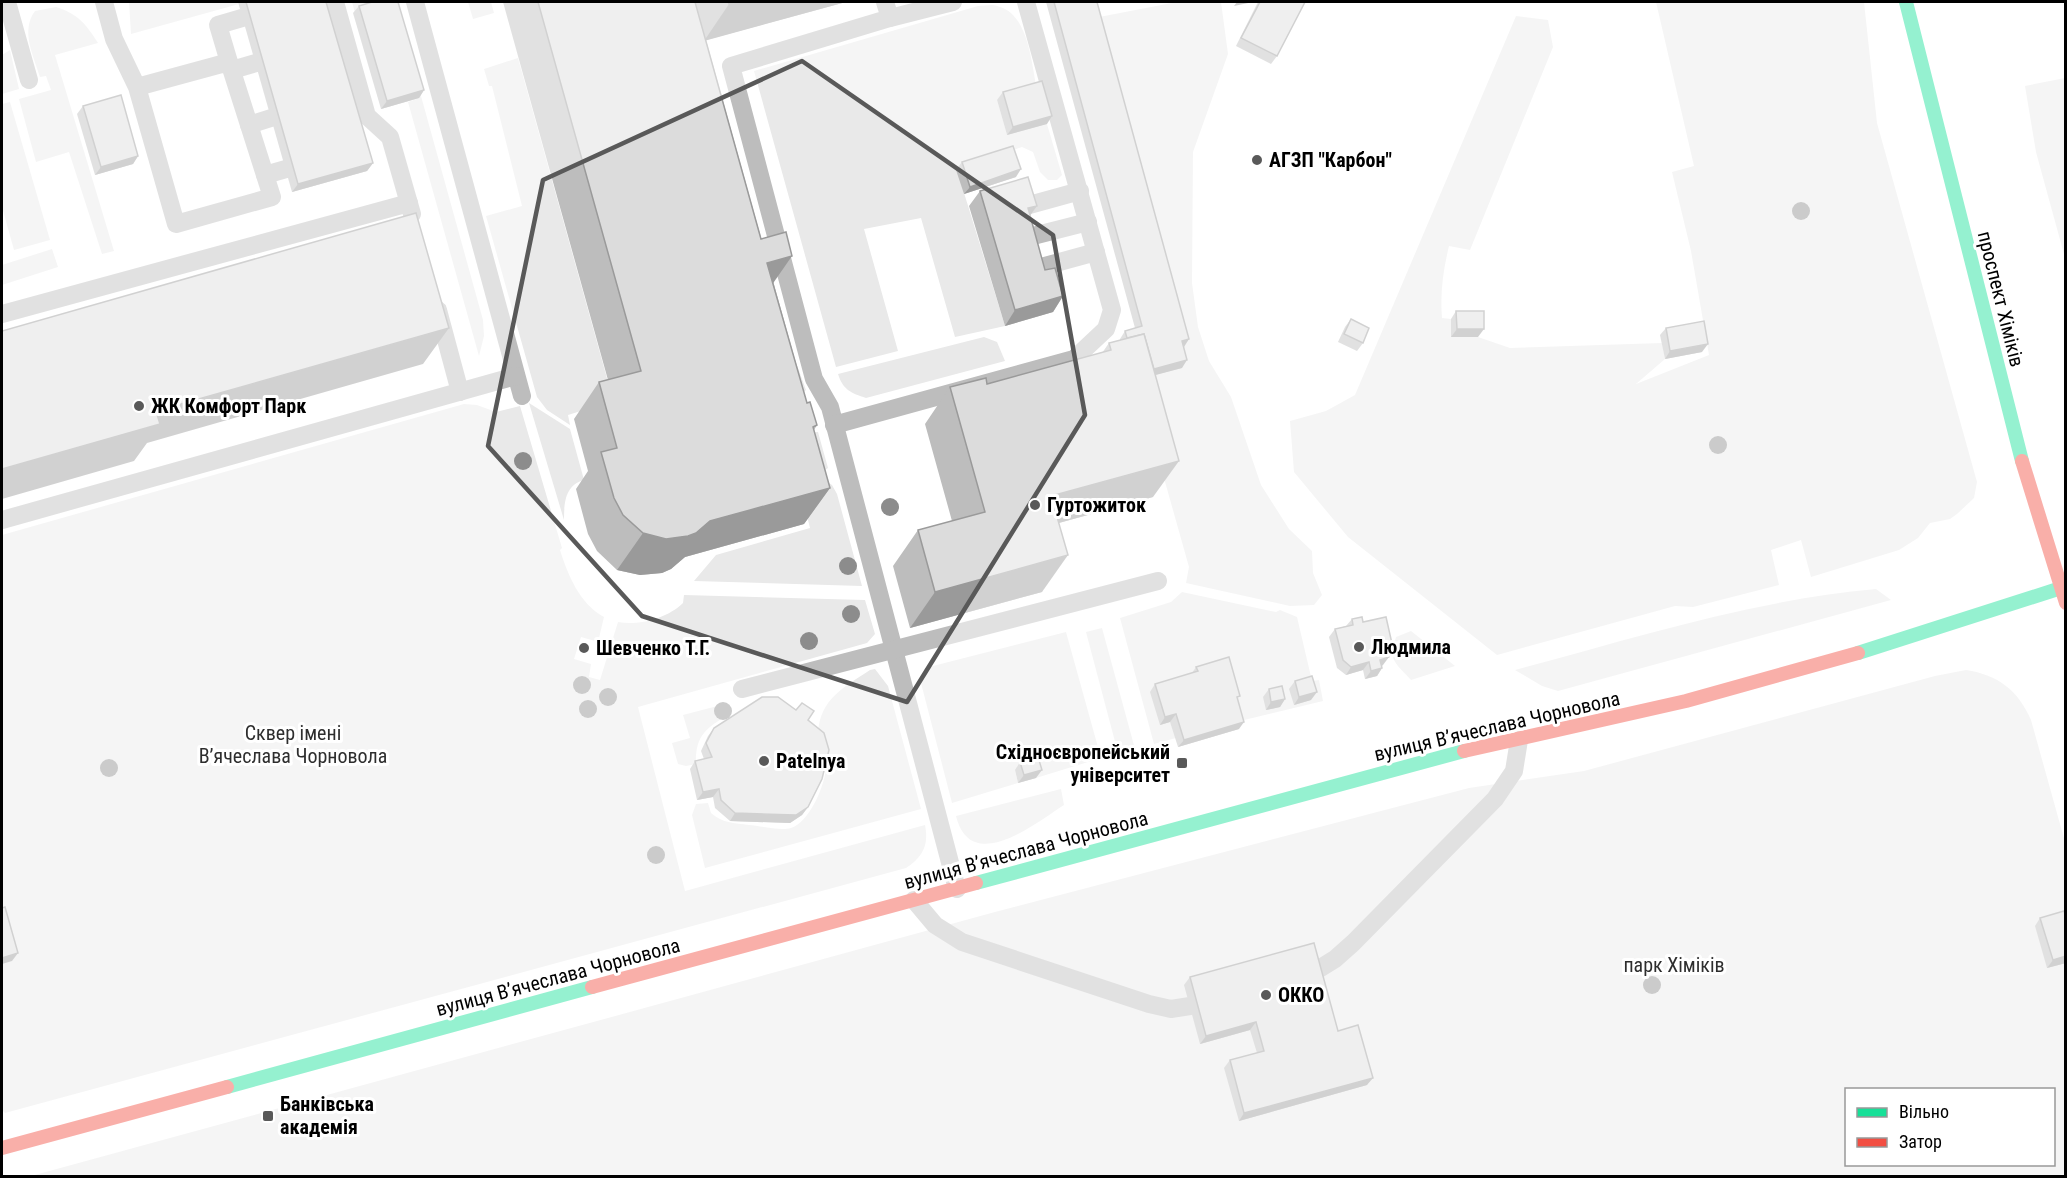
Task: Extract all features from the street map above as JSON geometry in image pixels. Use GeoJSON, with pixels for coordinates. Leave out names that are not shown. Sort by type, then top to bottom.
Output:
{"type":"FeatureCollection","features":[{"type":"Feature","properties":{"kind":"main road","name":"проспект Хіміків"},"geometry":{"type":"LineString","coordinates":[[1906,2],[2016,442],[2066,603]]}},
{"type":"Feature","properties":{"kind":"main road","name":"вулиця Вʼячеслава Чорновола"},"geometry":{"type":"LineString","coordinates":[[2,1148],[1457,752],[1573,730],[1912,638],[2061,588]]}},
{"type":"Feature","properties":{"kind":"lane"},"geometry":{"type":"LineString","coordinates":[[7,2],[29,80]]}},
{"type":"Feature","properties":{"kind":"lane"},"geometry":{"type":"LineString","coordinates":[[104,2],[114,39],[137,87],[176,224],[272,197],[218,25],[242,18]]}},
{"type":"Feature","properties":{"kind":"lane"},"geometry":{"type":"LineString","coordinates":[[335,2],[367,116],[390,137],[418,236]]}},
{"type":"Feature","properties":{"kind":"lane"},"geometry":{"type":"LineString","coordinates":[[415,2],[522,396]]}},
{"type":"Feature","properties":{"kind":"lane"},"geometry":{"type":"LineString","coordinates":[[952,2],[887,10],[731,66],[814,379],[830,408],[957,889]]}},
{"type":"Feature","properties":{"kind":"lane"},"geometry":{"type":"LineString","coordinates":[[834,425],[1074,360],[1106,329],[1112,310],[1080,191],[1076,147],[1026,2]]}},
{"type":"Feature","properties":{"kind":"lane"},"geometry":{"type":"LineString","coordinates":[[137,87],[231,66],[256,63]]}},
{"type":"Feature","properties":{"kind":"lane"},"geometry":{"type":"LineString","coordinates":[[249,125],[271,118]]}},
{"type":"Feature","properties":{"kind":"lane"},"geometry":{"type":"LineString","coordinates":[[265,175],[286,169]]}},
{"type":"Feature","properties":{"kind":"lane"},"geometry":{"type":"LineString","coordinates":[[1022,207],[1080,191]]}},
{"type":"Feature","properties":{"kind":"lane"},"geometry":{"type":"LineString","coordinates":[[2,314],[409,203]]}},
{"type":"Feature","properties":{"kind":"lane"},"geometry":{"type":"LineString","coordinates":[[1021,239],[1088,222]]}},
{"type":"Feature","properties":{"kind":"lane"},"geometry":{"type":"LineString","coordinates":[[1030,270],[1096,252]]}},
{"type":"Feature","properties":{"kind":"lane"},"geometry":{"type":"LineString","coordinates":[[433,292],[460,392]]}},
{"type":"Feature","properties":{"kind":"lane"},"geometry":{"type":"LineString","coordinates":[[2,520],[516,376]]}},
{"type":"Feature","properties":{"kind":"lane"},"geometry":{"type":"LineString","coordinates":[[742,689],[1158,581]]}},
{"type":"Feature","properties":{"kind":"lane"},"geometry":{"type":"LineString","coordinates":[[1314,972],[1335,959],[1353,943],[1495,799],[1514,771],[1519,741]]}},
{"type":"Feature","properties":{"kind":"lane"},"geometry":{"type":"LineString","coordinates":[[914,900],[935,925],[962,942],[1149,1004],[1171,1009],[1190,1006]]}},
{"type":"Feature","properties":{"kind":"highlighted area"},"geometry":{"type":"Polygon","coordinates":[[[802,61],[1053,235],[1085,415],[907,702],[642,616],[488,446],[543,180],[802,61]]]}},
{"type":"Feature","properties":{"kind":"green space"},"geometry":{"type":"Polygon","coordinates":[[[129,2],[238,2],[239,4],[131,34],[129,2]]]}},
{"type":"Feature","properties":{"kind":"green space"},"geometry":{"type":"Polygon","coordinates":[[[352,2],[395,2],[483,320],[484,336],[479,356],[408,102],[419,98],[355,13],[352,2]]]}},
{"type":"Feature","properties":{"kind":"green space"},"geometry":{"type":"Polygon","coordinates":[[[468,2],[491,2],[494,13],[473,19],[468,2]]]}},
{"type":"Feature","properties":{"kind":"green space"},"geometry":{"type":"Polygon","coordinates":[[[1177,2],[1221,2],[1228,54],[1193,152],[1192,283],[1198,327],[1209,361],[1231,397],[1261,485],[1289,529],[1312,551],[1313,573],[1322,595],[1314,605],[1290,606],[1186,583],[1189,567],[1151,432],[1122,384],[1182,368],[1094,18],[1177,2]]]}},
{"type":"Feature","properties":{"kind":"green space"},"geometry":{"type":"Polygon","coordinates":[[[1656,2],[1864,2],[1877,123],[1977,482],[1974,498],[1950,519],[1930,523],[1918,538],[1899,550],[1811,577],[1801,540],[1771,550],[1779,585],[1693,607],[1675,606],[1497,655],[1348,537],[1294,472],[1290,421],[1326,411],[1355,395],[1516,16],[1548,20],[1553,47],[1470,250],[1449,246],[1442,282],[1441,309],[1442,318],[1451,319],[1451,337],[1478,337],[1510,348],[1662,343],[1665,359],[1636,384],[1709,355],[1691,251],[1672,172],[1694,166],[1656,2]]]}},
{"type":"Feature","properties":{"kind":"green space"},"geometry":{"type":"Polygon","coordinates":[[[995,5],[1016,18],[1027,40],[1030,53],[1037,89],[997,100],[1007,135],[1047,124],[1062,175],[1057,180],[1048,180],[1040,172],[1033,152],[1022,147],[957,170],[1005,326],[955,337],[921,218],[864,229],[898,351],[836,367],[754,71],[978,6],[995,5]]]}},
{"type":"Feature","properties":{"kind":"green space"},"geometry":{"type":"Polygon","coordinates":[[[56,7],[81,20],[98,43],[55,55],[114,251],[102,254],[69,152],[36,162],[19,99],[51,90],[46,76],[40,77],[28,35],[35,11],[56,7]]]}},
{"type":"Feature","properties":{"kind":"green space"},"geometry":{"type":"Polygon","coordinates":[[[10,50],[19,89],[2,94],[2,55],[10,50]]]}},
{"type":"Feature","properties":{"kind":"green space"},"geometry":{"type":"Polygon","coordinates":[[[518,58],[615,407],[584,410],[568,415],[570,425],[547,410],[537,397],[486,216],[522,206],[492,86],[489,86],[484,69],[518,58]]]}},
{"type":"Feature","properties":{"kind":"green space"},"geometry":{"type":"Polygon","coordinates":[[[2066,78],[2065,258],[2036,152],[2025,86],[2066,78]]]}},
{"type":"Feature","properties":{"kind":"green space"},"geometry":{"type":"Polygon","coordinates":[[[10,102],[50,240],[14,250],[2,207],[2,104],[10,102]]]}},
{"type":"Feature","properties":{"kind":"green space"},"geometry":{"type":"Polygon","coordinates":[[[52,249],[58,267],[2,285],[2,265],[52,249]]]}},
{"type":"Feature","properties":{"kind":"green space"},"geometry":{"type":"Polygon","coordinates":[[[984,337],[997,342],[1005,361],[866,398],[848,390],[842,384],[838,374],[984,337]]]}},
{"type":"Feature","properties":{"kind":"green space"},"geometry":{"type":"Polygon","coordinates":[[[785,352],[794,357],[806,390],[796,399],[807,433],[818,432],[828,468],[817,475],[832,485],[837,494],[862,586],[694,581],[716,555],[810,528],[793,460],[785,352]]]}},
{"type":"Feature","properties":{"kind":"green space"},"geometry":{"type":"Polygon","coordinates":[[[529,403],[570,429],[584,480],[569,490],[565,501],[564,520],[529,403]]]}},
{"type":"Feature","properties":{"kind":"green space","name":"Сквер імені Вʼячеслава Чорновола"},"geometry":{"type":"Polygon","coordinates":[[[464,404],[477,405],[496,412],[520,406],[567,569],[581,596],[604,617],[599,638],[595,641],[581,637],[574,659],[591,664],[589,677],[600,680],[618,622],[644,622],[661,617],[683,603],[684,595],[865,600],[875,634],[867,643],[638,707],[685,891],[925,825],[926,839],[921,855],[906,868],[5,1113],[2,1110],[2,535],[464,404]]]}},
{"type":"Feature","properties":{"kind":"green space"},"geometry":{"type":"Polygon","coordinates":[[[1876,589],[1891,600],[1558,691],[1542,686],[1515,670],[1739,611],[1830,594],[1876,589]]]}},
{"type":"Feature","properties":{"kind":"green space"},"geometry":{"type":"Polygon","coordinates":[[[1182,592],[1276,612],[1280,610],[1297,617],[1312,681],[1319,680],[1323,701],[1236,722],[1231,705],[1170,722],[1176,738],[1154,744],[1120,618],[1171,602],[1182,592]]]}},
{"type":"Feature","properties":{"kind":"green space"},"geometry":{"type":"Polygon","coordinates":[[[1102,628],[1135,749],[1118,753],[1086,632],[1102,628]]]}},
{"type":"Feature","properties":{"kind":"green space"},"geometry":{"type":"Polygon","coordinates":[[[1411,631],[1455,666],[1411,680],[1394,661],[1393,651],[1396,637],[1411,631]]]}},
{"type":"Feature","properties":{"kind":"green space"},"geometry":{"type":"Polygon","coordinates":[[[1066,632],[1101,758],[1036,778],[1032,765],[1015,770],[1018,783],[952,803],[921,683],[925,668],[1066,632]]]}},
{"type":"Feature","properties":{"kind":"green space"},"geometry":{"type":"Polygon","coordinates":[[[875,669],[888,686],[921,809],[705,868],[692,815],[696,804],[708,803],[711,813],[724,821],[733,823],[781,829],[791,828],[800,822],[817,799],[826,769],[827,754],[824,742],[818,733],[823,711],[843,688],[875,669]]]}},
{"type":"Feature","properties":{"kind":"green space","name":"парк Хіміків"},"geometry":{"type":"Polygon","coordinates":[[[1966,670],[1988,676],[2006,686],[2020,700],[2031,720],[2065,842],[2065,1176],[31,1176],[995,912],[1469,788],[1584,771],[1935,676],[1966,670]]]}},
{"type":"Feature","properties":{"kind":"green space"},"geometry":{"type":"Polygon","coordinates":[[[725,704],[728,715],[703,734],[697,746],[696,764],[686,766],[678,764],[672,743],[690,738],[683,715],[725,704]]]}},
{"type":"Feature","properties":{"kind":"green space"},"geometry":{"type":"Polygon","coordinates":[[[1061,789],[1064,805],[1005,840],[989,844],[975,842],[964,833],[956,816],[1061,789]]]}},
{"type":"Feature","properties":{"kind":"building"},"geometry":{"type":"Polygon","coordinates":[[[246,2],[326,2],[373,163],[298,184],[246,2]]]}},
{"type":"Feature","properties":{"kind":"building"},"geometry":{"type":"Polygon","coordinates":[[[372,2],[398,2],[424,90],[387,101],[359,6],[372,2]]]}},
{"type":"Feature","properties":{"kind":"building"},"geometry":{"type":"Polygon","coordinates":[[[538,2],[695,2],[761,239],[786,232],[792,256],[767,263],[807,403],[810,402],[817,425],[813,427],[830,488],[710,521],[696,533],[666,539],[643,533],[623,515],[614,498],[601,452],[617,448],[599,382],[641,371],[538,2]]]}},
{"type":"Feature","properties":{"kind":"building"},"geometry":{"type":"Polygon","coordinates":[[[1054,2],[1097,2],[1189,339],[1182,341],[1187,360],[1154,369],[1144,334],[1127,338],[1125,331],[1142,326],[1054,2]]]}},
{"type":"Feature","properties":{"kind":"building"},"geometry":{"type":"Polygon","coordinates":[[[1260,2],[1305,2],[1277,56],[1241,38],[1260,2]]]}},
{"type":"Feature","properties":{"kind":"building"},"geometry":{"type":"Polygon","coordinates":[[[1042,81],[1052,116],[1013,127],[1003,92],[1042,81]]]}},
{"type":"Feature","properties":{"kind":"building"},"geometry":{"type":"Polygon","coordinates":[[[121,95],[138,156],[101,167],[83,106],[121,95]]]}},
{"type":"Feature","properties":{"kind":"building"},"geometry":{"type":"Polygon","coordinates":[[[1013,146],[1021,169],[970,187],[962,162],[1013,146]]]}},
{"type":"Feature","properties":{"kind":"building"},"geometry":{"type":"Polygon","coordinates":[[[1028,177],[1037,206],[1028,208],[1045,270],[1055,268],[1063,296],[1015,310],[980,191],[1028,177]]]}},
{"type":"Feature","properties":{"kind":"building","name":"ЖК Комфорт Парк"},"geometry":{"type":"Polygon","coordinates":[[[416,213],[449,328],[156,411],[160,424],[2,469],[2,331],[416,213]]]}},
{"type":"Feature","properties":{"kind":"building"},"geometry":{"type":"Polygon","coordinates":[[[1456,311],[1484,311],[1484,329],[1457,329],[1456,311]]]}},
{"type":"Feature","properties":{"kind":"building"},"geometry":{"type":"Polygon","coordinates":[[[1351,319],[1369,328],[1363,343],[1344,334],[1351,319]]]}},
{"type":"Feature","properties":{"kind":"building"},"geometry":{"type":"Polygon","coordinates":[[[1704,321],[1708,344],[1670,351],[1666,328],[1704,321]]]}},
{"type":"Feature","properties":{"kind":"building","name":"Гуртожиток"},"geometry":{"type":"Polygon","coordinates":[[[1144,334],[1179,461],[1051,496],[1068,555],[935,592],[918,530],[985,512],[950,387],[986,378],[987,384],[1111,350],[1109,343],[1144,334]]]}},
{"type":"Feature","properties":{"kind":"building","name":"Людмила"},"geometry":{"type":"Polygon","coordinates":[[[1362,617],[1363,622],[1386,617],[1393,648],[1389,657],[1380,660],[1382,668],[1371,671],[1369,662],[1351,667],[1343,660],[1335,629],[1353,625],[1352,619],[1362,617]]]}},
{"type":"Feature","properties":{"kind":"building"},"geometry":{"type":"Polygon","coordinates":[[[1229,657],[1240,696],[1237,697],[1244,722],[1184,740],[1176,714],[1165,717],[1155,684],[1198,671],[1196,667],[1229,657]]]}},
{"type":"Feature","properties":{"kind":"building"},"geometry":{"type":"Polygon","coordinates":[[[1312,676],[1317,692],[1299,697],[1295,681],[1312,676]]]}},
{"type":"Feature","properties":{"kind":"building"},"geometry":{"type":"Polygon","coordinates":[[[1282,686],[1285,699],[1271,702],[1269,689],[1282,686]]]}},
{"type":"Feature","properties":{"kind":"building","name":"Patelnya"},"geometry":{"type":"Polygon","coordinates":[[[762,697],[778,697],[796,710],[802,703],[814,711],[808,720],[824,733],[829,750],[822,779],[808,807],[796,815],[735,813],[721,800],[719,789],[703,792],[695,761],[712,757],[706,743],[714,728],[762,697]]]}},
{"type":"Feature","properties":{"kind":"building"},"geometry":{"type":"Polygon","coordinates":[[[1038,757],[1042,770],[1024,775],[1020,762],[1038,757]]]}},
{"type":"Feature","properties":{"kind":"building"},"geometry":{"type":"Polygon","coordinates":[[[5,907],[18,953],[2,958],[2,908],[5,907]]]}},
{"type":"Feature","properties":{"kind":"building"},"geometry":{"type":"Polygon","coordinates":[[[2064,911],[2066,956],[2053,960],[2040,918],[2064,911]]]}},
{"type":"Feature","properties":{"kind":"building"},"geometry":{"type":"Polygon","coordinates":[[[1314,943],[1338,1031],[1358,1025],[1373,1078],[1244,1113],[1230,1060],[1264,1051],[1256,1022],[1206,1036],[1190,977],[1314,943]]]}},
{"type":"Feature","properties":{"kind":"traffic: fast"},"geometry":{"type":"LineString","coordinates":[[1906,2],[2022,461]]}},
{"type":"Feature","properties":{"kind":"traffic: fast"},"geometry":{"type":"LineString","coordinates":[[1858,653],[2061,588]]}},
{"type":"Feature","properties":{"kind":"traffic: fast"},"geometry":{"type":"LineString","coordinates":[[976,883],[1464,751]]}},
{"type":"Feature","properties":{"kind":"traffic: fast"},"geometry":{"type":"LineString","coordinates":[[227,1087],[592,987]]}},
{"type":"Feature","properties":{"kind":"traffic: jam"},"geometry":{"type":"LineString","coordinates":[[2022,461],[2066,603]]}},
{"type":"Feature","properties":{"kind":"traffic: jam"},"geometry":{"type":"LineString","coordinates":[[1464,751],[1686,701],[1858,653]]}},
{"type":"Feature","properties":{"kind":"traffic: jam"},"geometry":{"type":"LineString","coordinates":[[592,987],[976,883]]}},
{"type":"Feature","properties":{"kind":"traffic: jam"},"geometry":{"type":"LineString","coordinates":[[2,1148],[227,1087]]}},
{"type":"Feature","properties":{"kind":"place","name":"АГЗП \"Карбон\""},"geometry":{"type":"Point","coordinates":[1257,160]}},
{"type":"Feature","properties":{"kind":"place","name":"ЖК Комфорт Парк"},"geometry":{"type":"Point","coordinates":[139,406]}},
{"type":"Feature","properties":{"kind":"place","name":"Гуртожиток"},"geometry":{"type":"Point","coordinates":[1035,505]}},
{"type":"Feature","properties":{"kind":"place","name":"Людмила"},"geometry":{"type":"Point","coordinates":[1359,647]}},
{"type":"Feature","properties":{"kind":"place","name":"Шевченко Т.Г."},"geometry":{"type":"Point","coordinates":[584,648]}},
{"type":"Feature","properties":{"kind":"place","name":"Patelnya"},"geometry":{"type":"Point","coordinates":[764,761]}},
{"type":"Feature","properties":{"kind":"place","name":"Східноєвропейський університет"},"geometry":{"type":"Point","coordinates":[1182,763]}},
{"type":"Feature","properties":{"kind":"place","name":"ОККО"},"geometry":{"type":"Point","coordinates":[1266,995]}},
{"type":"Feature","properties":{"kind":"place","name":"Банківська академія"},"geometry":{"type":"Point","coordinates":[268,1116]}}]}
